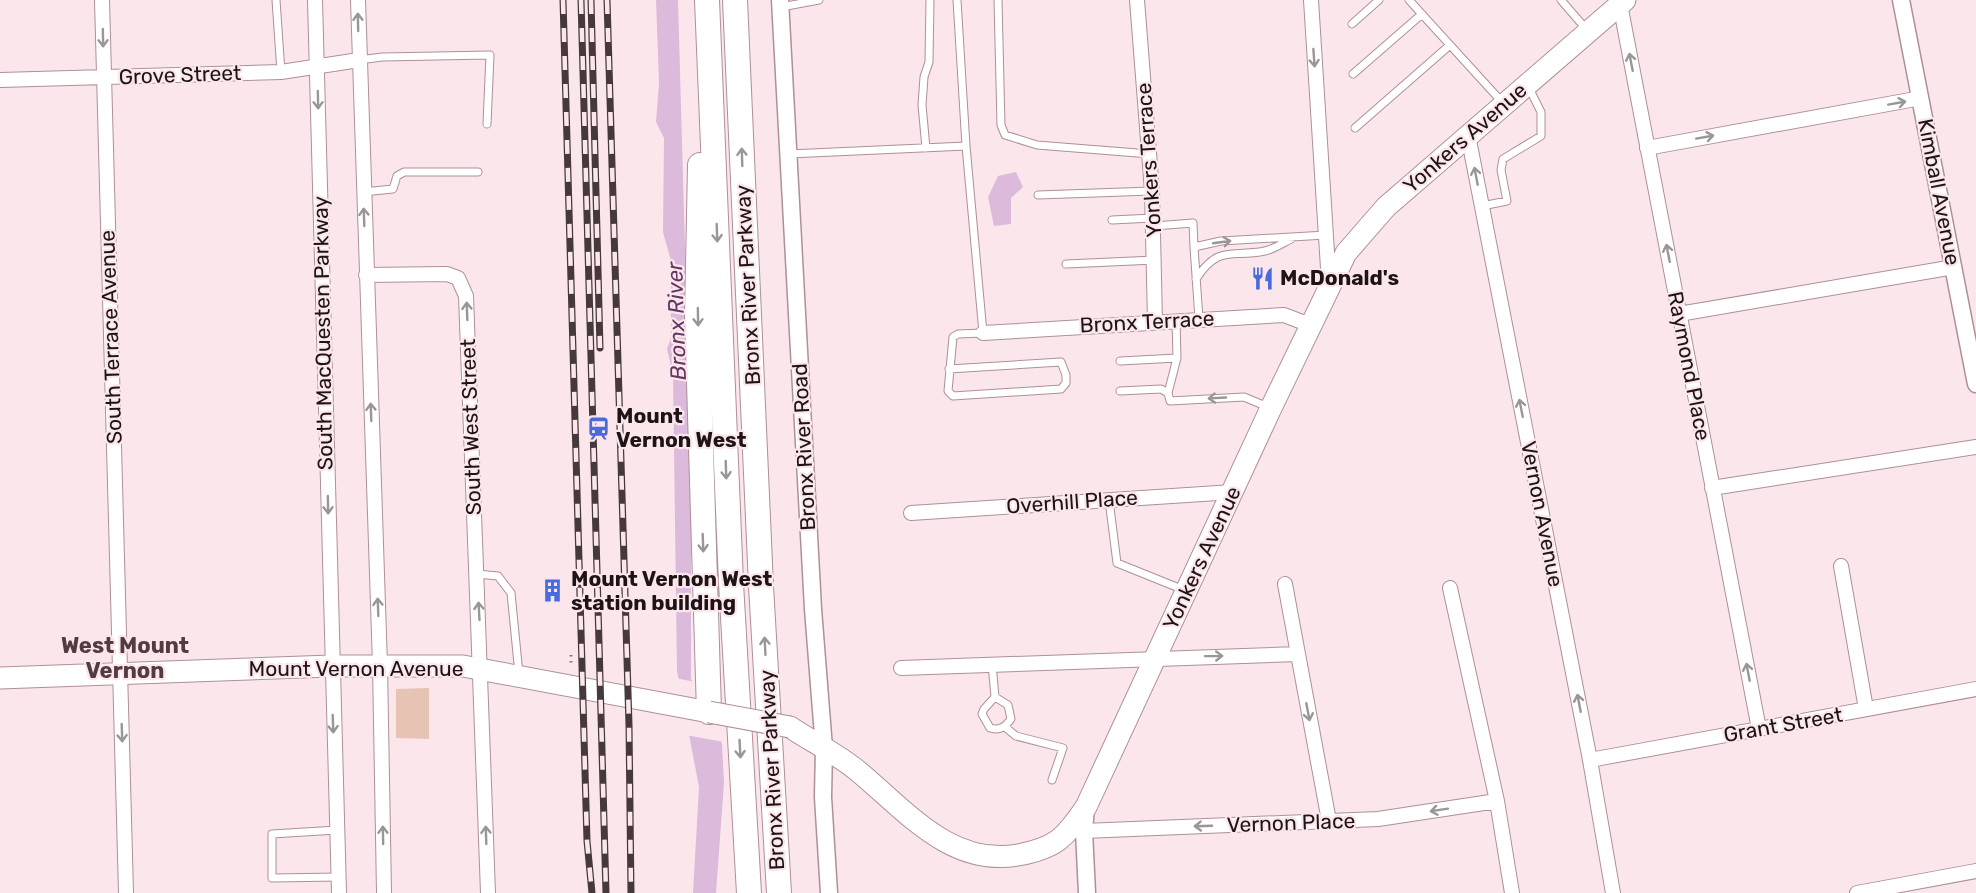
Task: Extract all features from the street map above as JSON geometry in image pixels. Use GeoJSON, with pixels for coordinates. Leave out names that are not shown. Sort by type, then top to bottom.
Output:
{"type":"FeatureCollection","features":[{"type":"Feature","properties":{"kind":"highway","name":"Bronx River Parkway"},"geometry":{"type":"LineString","coordinates":[[707,0],[730,561],[749,893]]}},
{"type":"Feature","properties":{"kind":"highway","name":"Bronx River Parkway"},"geometry":{"type":"LineString","coordinates":[[735,0],[761,586],[779,893]]}},
{"type":"Feature","properties":{"kind":"highway"},"geometry":{"type":"LineString","coordinates":[[708,28],[698,209],[700,464],[709,712]]}},
{"type":"Feature","properties":{"kind":"main road","name":"Yonkers Avenue"},"geometry":{"type":"LineString","coordinates":[[709,712],[789,727],[857,770],[946,843],[968,852],[998,859],[1044,850],[1066,836],[1086,807],[1329,284],[1346,254],[1364,230],[1468,135],[1623,2]]}},
{"type":"Feature","properties":{"kind":"main road","name":"Mount Vernon Avenue"},"geometry":{"type":"LineString","coordinates":[[0,678],[331,666],[464,666],[709,712]]}},
{"type":"Feature","properties":{"kind":"street","name":"South Terrace Avenue"},"geometry":{"type":"LineString","coordinates":[[102,0],[126,893]]}},
{"type":"Feature","properties":{"kind":"street","name":"South MacQuesten Parkway"},"geometry":{"type":"LineString","coordinates":[[315,0],[331,666],[339,893]]}},
{"type":"Feature","properties":{"kind":"street","name":"South MacQuesten Parkway"},"geometry":{"type":"LineString","coordinates":[[358,0],[380,665],[384,893]]}},
{"type":"Feature","properties":{"kind":"street","name":"Yonkers Terrace"},"geometry":{"type":"LineString","coordinates":[[1137,0],[1150,153],[1155,260],[1155,321]]}},
{"type":"Feature","properties":{"kind":"street"},"geometry":{"type":"LineString","coordinates":[[1311,0],[1329,284]]}},
{"type":"Feature","properties":{"kind":"street","name":"Kimball Avenue"},"geometry":{"type":"LineString","coordinates":[[1901,0],[1976,384]]}},
{"type":"Feature","properties":{"kind":"street","name":"Raymond Place"},"geometry":{"type":"LineString","coordinates":[[1623,2],[1647,148],[1759,729]]}},
{"type":"Feature","properties":{"kind":"street","name":"Bronx River Road"},"geometry":{"type":"LineString","coordinates":[[780,4],[813,597],[824,748],[823,797],[829,893]]}},
{"type":"Feature","properties":{"kind":"street","name":"Grove Street"},"geometry":{"type":"LineString","coordinates":[[0,80],[281,72],[359,60]]}},
{"type":"Feature","properties":{"kind":"street"},"geometry":{"type":"LineString","coordinates":[[1647,148],[1921,98]]}},
{"type":"Feature","properties":{"kind":"street","name":"Vernon Avenue"},"geometry":{"type":"LineString","coordinates":[[1468,135],[1590,760],[1613,893]]}},
{"type":"Feature","properties":{"kind":"street"},"geometry":{"type":"LineString","coordinates":[[1679,314],[1954,267]]}},
{"type":"Feature","properties":{"kind":"street","name":"South West Street"},"geometry":{"type":"LineString","coordinates":[[366,275],[447,274],[458,279],[466,296],[488,893]]}},
{"type":"Feature","properties":{"kind":"street","name":"Bronx Terrace"},"geometry":{"type":"LineString","coordinates":[[982,333],[1284,315],[1310,325]]}},
{"type":"Feature","properties":{"kind":"street"},"geometry":{"type":"LineString","coordinates":[[1712,488],[1976,447]]}},
{"type":"Feature","properties":{"kind":"street","name":"Overhill Place"},"geometry":{"type":"LineString","coordinates":[[911,513],[1233,492]]}},
{"type":"Feature","properties":{"kind":"street"},"geometry":{"type":"LineString","coordinates":[[1841,566],[1866,709]]}},
{"type":"Feature","properties":{"kind":"street"},"geometry":{"type":"LineString","coordinates":[[1285,584],[1329,821]]}},
{"type":"Feature","properties":{"kind":"street"},"geometry":{"type":"LineString","coordinates":[[1450,588],[1497,801],[1512,893]]}},
{"type":"Feature","properties":{"kind":"street"},"geometry":{"type":"LineString","coordinates":[[901,668],[1155,657],[1298,654]]}},
{"type":"Feature","properties":{"kind":"street","name":"Grant Street"},"geometry":{"type":"LineString","coordinates":[[1590,760],[1976,689]]}},
{"type":"Feature","properties":{"kind":"street","name":"Vernon Place"},"geometry":{"type":"LineString","coordinates":[[1084,831],[1378,819],[1497,801]]}},
{"type":"Feature","properties":{"kind":"street"},"geometry":{"type":"LineString","coordinates":[[1086,807],[1084,831],[1087,893]]}},
{"type":"Feature","properties":{"kind":"street"},"geometry":{"type":"LineString","coordinates":[[1857,893],[1976,871]]}},
{"type":"Feature","properties":{"kind":"lane"},"geometry":{"type":"LineString","coordinates":[[276,0],[281,72]]}},
{"type":"Feature","properties":{"kind":"lane"},"geometry":{"type":"LineString","coordinates":[[780,4],[819,0]]}},
{"type":"Feature","properties":{"kind":"lane"},"geometry":{"type":"LineString","coordinates":[[926,148],[922,105],[924,77],[929,62],[930,0]]}},
{"type":"Feature","properties":{"kind":"lane"},"geometry":{"type":"LineString","coordinates":[[949,369],[1061,362],[1066,375],[1066,383],[1061,389],[953,396],[948,391],[949,369],[953,337],[958,334],[982,333],[966,146],[957,0]]}},
{"type":"Feature","properties":{"kind":"lane"},"geometry":{"type":"LineString","coordinates":[[998,0],[1001,125],[1005,135],[1037,145],[1150,153]]}},
{"type":"Feature","properties":{"kind":"lane"},"geometry":{"type":"LineString","coordinates":[[1352,24],[1379,0]]}},
{"type":"Feature","properties":{"kind":"lane"},"geometry":{"type":"LineString","coordinates":[[1409,0],[1504,104]]}},
{"type":"Feature","properties":{"kind":"lane"},"geometry":{"type":"LineString","coordinates":[[1562,0],[1588,31]]}},
{"type":"Feature","properties":{"kind":"lane"},"geometry":{"type":"LineString","coordinates":[[1353,74],[1422,14]]}},
{"type":"Feature","properties":{"kind":"lane"},"geometry":{"type":"LineString","coordinates":[[1355,128],[1450,45]]}},
{"type":"Feature","properties":{"kind":"lane"},"geometry":{"type":"LineString","coordinates":[[359,60],[382,57],[490,56],[487,124]]}},
{"type":"Feature","properties":{"kind":"lane"},"geometry":{"type":"LineString","coordinates":[[1482,206],[1508,201],[1501,170],[1503,159],[1541,136],[1541,112],[1527,84]]}},
{"type":"Feature","properties":{"kind":"lane"},"geometry":{"type":"LineString","coordinates":[[789,154],[966,146]]}},
{"type":"Feature","properties":{"kind":"lane"},"geometry":{"type":"LineString","coordinates":[[363,192],[393,189],[397,176],[404,172],[478,172]]}},
{"type":"Feature","properties":{"kind":"lane"},"geometry":{"type":"LineString","coordinates":[[1038,195],[1152,192]]}},
{"type":"Feature","properties":{"kind":"lane"},"geometry":{"type":"LineString","coordinates":[[1113,220],[1193,223],[1198,319]]}},
{"type":"Feature","properties":{"kind":"lane"},"geometry":{"type":"LineString","coordinates":[[1194,247],[1221,241],[1326,236]]}},
{"type":"Feature","properties":{"kind":"lane"},"geometry":{"type":"LineString","coordinates":[[1196,279],[1208,261],[1230,253],[1266,251],[1295,237]]}},
{"type":"Feature","properties":{"kind":"lane"},"geometry":{"type":"LineString","coordinates":[[1066,264],[1155,260]]}},
{"type":"Feature","properties":{"kind":"lane"},"geometry":{"type":"LineString","coordinates":[[1176,321],[1177,358],[1168,393],[1170,401],[1244,397],[1271,408]]}},
{"type":"Feature","properties":{"kind":"lane"},"geometry":{"type":"LineString","coordinates":[[1120,361],[1177,358]]}},
{"type":"Feature","properties":{"kind":"lane"},"geometry":{"type":"LineString","coordinates":[[1120,391],[1161,389],[1168,393]]}},
{"type":"Feature","properties":{"kind":"lane"},"geometry":{"type":"LineString","coordinates":[[1109,500],[1117,563],[1186,591]]}},
{"type":"Feature","properties":{"kind":"lane"},"geometry":{"type":"LineString","coordinates":[[477,574],[498,576],[511,593],[519,677]]}},
{"type":"Feature","properties":{"kind":"lane"},"geometry":{"type":"LineString","coordinates":[[992,664],[995,698]]}},
{"type":"Feature","properties":{"kind":"lane"},"geometry":{"type":"LineString","coordinates":[[995,698],[1008,705],[1011,719],[1005,727],[996,730],[985,722],[984,708],[995,698]]}},
{"type":"Feature","properties":{"kind":"lane"},"geometry":{"type":"LineString","coordinates":[[1005,727],[1016,736],[1062,748],[1052,780]]}},
{"type":"Feature","properties":{"kind":"lane"},"geometry":{"type":"LineString","coordinates":[[337,830],[272,834],[272,878],[339,877]]}},
{"type":"Feature","properties":{"kind":"path"},"geometry":{"type":"LineString","coordinates":[[570,655],[571,664]]}},
{"type":"Feature","properties":{"kind":"shaded area"},"geometry":{"type":"Polygon","coordinates":[[[429,688],[429,739],[396,738],[396,689],[429,688]]]}},
{"type":"Feature","properties":{"kind":"water","name":"Bronx River"},"geometry":{"type":"Polygon","coordinates":[[[656,0],[678,0],[691,461],[691,679],[722,743],[724,783],[716,893],[693,893],[699,787],[677,671],[673,374],[667,349],[671,338],[671,261],[663,232],[664,138],[656,122],[659,83],[656,0]]]}},
{"type":"Feature","properties":{"kind":"water"},"geometry":{"type":"Polygon","coordinates":[[[1016,172],[1023,187],[1011,198],[1011,224],[994,226],[988,197],[998,176],[1016,172]]]}},
{"type":"Feature","properties":{"kind":"pier"},"geometry":{"type":"Polygon","coordinates":[[[675,678],[695,682],[724,742],[686,735],[675,678]]]}},
{"type":"Feature","properties":{"kind":"railway"},"geometry":{"type":"LineString","coordinates":[[563,0],[587,841],[592,893]]}},
{"type":"Feature","properties":{"kind":"railway"},"geometry":{"type":"LineString","coordinates":[[581,0],[606,893]]}},
{"type":"Feature","properties":{"kind":"railway"},"geometry":{"type":"LineString","coordinates":[[591,0],[600,348]]}},
{"type":"Feature","properties":{"kind":"railway"},"geometry":{"type":"LineString","coordinates":[[607,0],[629,725],[631,893]]}},
{"type":"Feature","properties":{"kind":"place","name":"McDonald's"},"geometry":{"type":"Point","coordinates":[1262,278]}},
{"type":"Feature","properties":{"kind":"place","name":"Mount Vernon West"},"geometry":{"type":"Point","coordinates":[598,428]}},
{"type":"Feature","properties":{"kind":"place","name":"Mount Vernon West station building"},"geometry":{"type":"Point","coordinates":[553,591]}},
{"type":"Feature","properties":{"kind":"district","name":"West Mount Vernon"},"geometry":{"type":"Point","coordinates":[125,658]}}]}
